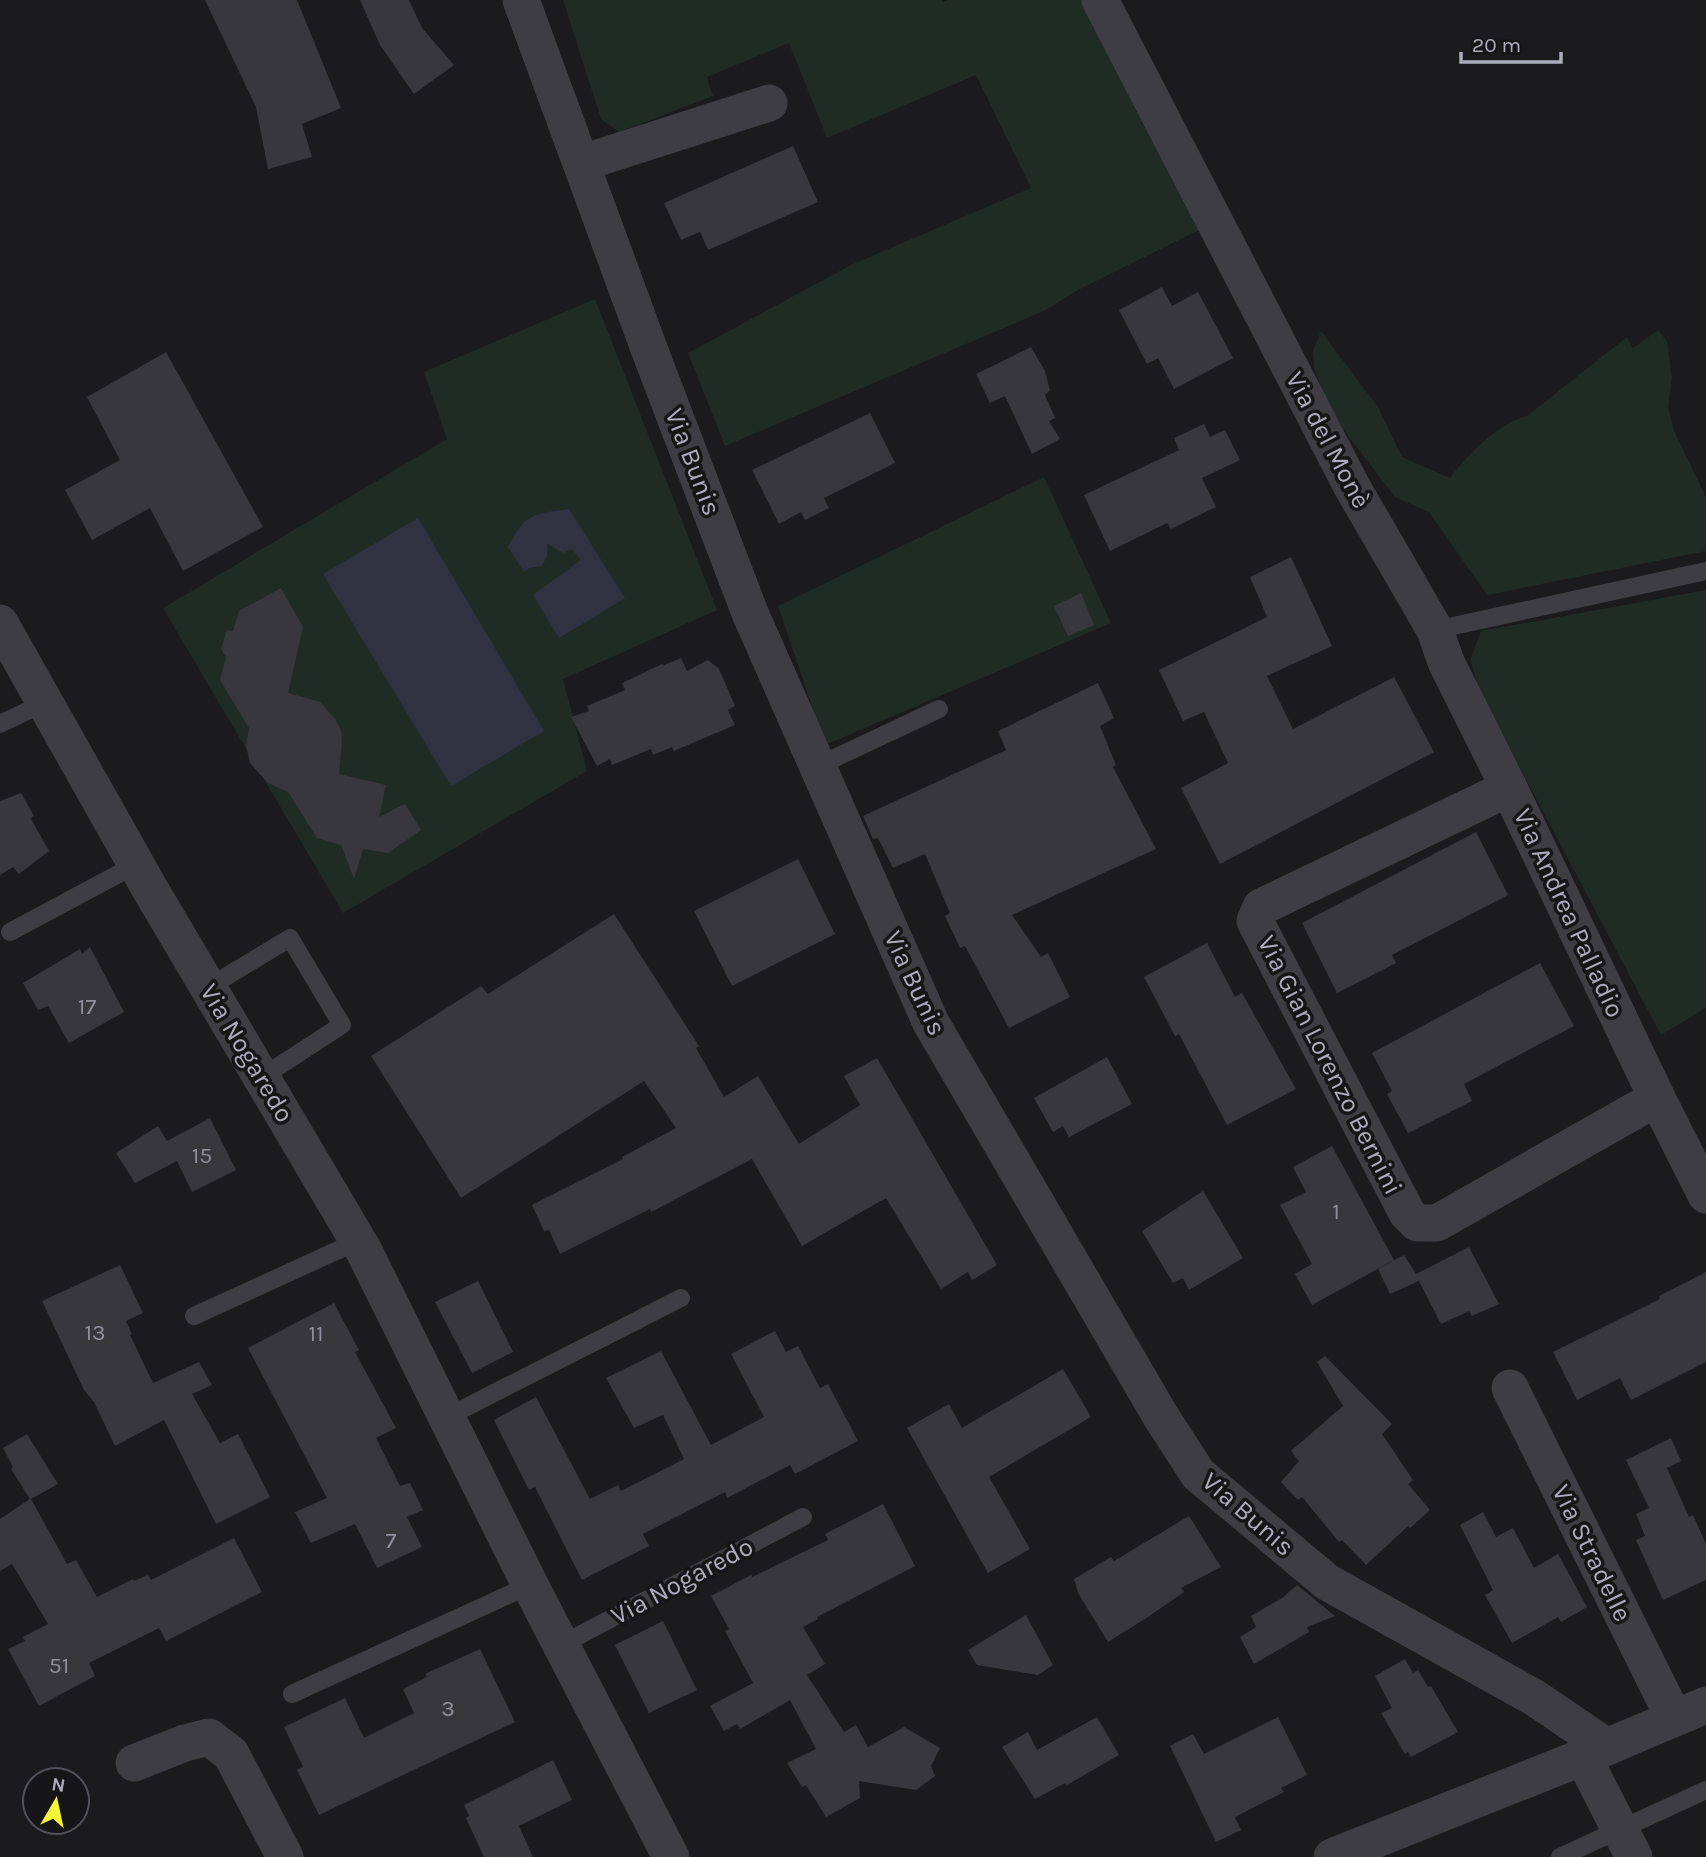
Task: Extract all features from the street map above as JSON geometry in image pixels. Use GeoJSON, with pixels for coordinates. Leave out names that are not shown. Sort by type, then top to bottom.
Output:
{"type":"FeatureCollection","features":[{"type":"Feature","properties":{"kind":"street","name":"Via Bunis"},"geometry":{"type":"LineString","coordinates":[[521,0],[651,354],[750,613],[931,1023],[1153,1403],[1198,1474],[1327,1582],[1535,1698],[1595,1752]]}},
{"type":"Feature","properties":{"kind":"street","name":"Via del Monè"},"geometry":{"type":"LineString","coordinates":[[1100,0],[1351,485],[1435,630]]}},
{"type":"Feature","properties":{"kind":"street"},"geometry":{"type":"LineString","coordinates":[[582,163],[769,103]]}},
{"type":"Feature","properties":{"kind":"street","name":"Via Nogaredo"},"geometry":{"type":"LineString","coordinates":[[0,623],[137,864],[358,1241],[530,1585],[671,1857]]}},
{"type":"Feature","properties":{"kind":"street","name":"Via Andrea Palladio"},"geometry":{"type":"LineString","coordinates":[[1435,630],[1446,662],[1706,1195]]}},
{"type":"Feature","properties":{"kind":"street","name":"Via Gian Lorenzo Bernini"},"geometry":{"type":"LineString","coordinates":[[1509,788],[1261,907],[1255,921],[1407,1213],[1417,1223],[1437,1223],[1657,1098]]}},
{"type":"Feature","properties":{"kind":"street","name":"Via Stradelle"},"geometry":{"type":"LineString","coordinates":[[1332,1857],[1690,1712],[1510,1388]]}},
{"type":"Feature","properties":{"kind":"street"},"geometry":{"type":"LineString","coordinates":[[134,1763],[185,1743],[209,1737],[231,1754],[285,1857]]}},
{"type":"Feature","properties":{"kind":"street"},"geometry":{"type":"LineString","coordinates":[[1595,1752],[1627,1843]]}},
{"type":"Feature","properties":{"kind":"lane"},"geometry":{"type":"LineString","coordinates":[[1435,630],[1706,571]]}},
{"type":"Feature","properties":{"kind":"lane"},"geometry":{"type":"LineString","coordinates":[[0,724],[44,703]]}},
{"type":"Feature","properties":{"kind":"lane"},"geometry":{"type":"LineString","coordinates":[[818,766],[939,709]]}},
{"type":"Feature","properties":{"kind":"lane"},"geometry":{"type":"LineString","coordinates":[[10,932],[137,864]]}},
{"type":"Feature","properties":{"kind":"lane"},"geometry":{"type":"LineString","coordinates":[[209,987],[290,938],[342,1025],[262,1077]]}},
{"type":"Feature","properties":{"kind":"lane"},"geometry":{"type":"LineString","coordinates":[[194,1316],[358,1241]]}},
{"type":"Feature","properties":{"kind":"lane"},"geometry":{"type":"LineString","coordinates":[[447,1417],[681,1298]]}},
{"type":"Feature","properties":{"kind":"lane","name":"Via Nogaredo"},"geometry":{"type":"LineString","coordinates":[[561,1644],[803,1517]]}},
{"type":"Feature","properties":{"kind":"lane"},"geometry":{"type":"LineString","coordinates":[[292,1694],[530,1585]]}},
{"type":"Feature","properties":{"kind":"lane"},"geometry":{"type":"LineString","coordinates":[[1560,1857],[1627,1843],[1706,1790]]}},
{"type":"Feature","properties":{"kind":"shaded area"},"geometry":{"type":"Polygon","coordinates":[[[563,0],[1088,0],[1203,228],[1078,290],[1044,311],[725,446],[688,353],[851,265],[1031,188],[976,75],[827,138],[789,43],[707,77],[713,96],[619,132],[601,119],[563,0]]]}},
{"type":"Feature","properties":{"kind":"shaded area"},"geometry":{"type":"Polygon","coordinates":[[[595,299],[717,610],[563,679],[587,771],[343,913],[163,608],[447,439],[424,372],[595,299]]]}},
{"type":"Feature","properties":{"kind":"shaded area"},"geometry":{"type":"Polygon","coordinates":[[[1658,330],[1667,341],[1672,378],[1668,407],[1674,431],[1706,497],[1706,551],[1487,595],[1429,512],[1395,497],[1348,436],[1324,398],[1314,367],[1313,351],[1321,331],[1378,407],[1402,457],[1450,478],[1495,432],[1527,416],[1627,337],[1633,348],[1658,330]]]}},
{"type":"Feature","properties":{"kind":"shaded area"},"geometry":{"type":"Polygon","coordinates":[[[1044,477],[1111,623],[825,745],[778,606],[1044,477]]]}},
{"type":"Feature","properties":{"kind":"shaded area"},"geometry":{"type":"Polygon","coordinates":[[[1706,590],[1706,1008],[1661,1035],[1480,692],[1470,660],[1481,631],[1706,590]]]}},
{"type":"Feature","properties":{"kind":"water"},"geometry":{"type":"Polygon","coordinates":[[[569,509],[625,598],[559,638],[533,595],[581,560],[572,549],[563,553],[547,543],[547,556],[542,566],[529,568],[524,572],[508,547],[520,527],[531,517],[569,509]]]}},
{"type":"Feature","properties":{"kind":"water"},"geometry":{"type":"Polygon","coordinates":[[[418,518],[544,731],[451,786],[323,574],[418,518]]]}},
{"type":"Feature","properties":{"kind":"building"},"geometry":{"type":"Polygon","coordinates":[[[205,0],[297,0],[341,108],[302,124],[312,157],[268,169],[256,107],[205,0]]]}},
{"type":"Feature","properties":{"kind":"building"},"geometry":{"type":"Polygon","coordinates":[[[360,0],[409,0],[422,28],[454,65],[414,94],[380,45],[360,0]]]}},
{"type":"Feature","properties":{"kind":"building"},"geometry":{"type":"Polygon","coordinates":[[[793,146],[818,202],[708,250],[700,232],[681,240],[664,203],[793,146]]]}},
{"type":"Feature","properties":{"kind":"building"},"geometry":{"type":"Polygon","coordinates":[[[1162,287],[1172,306],[1198,292],[1233,358],[1174,389],[1158,358],[1147,364],[1119,310],[1162,287]]]}},
{"type":"Feature","properties":{"kind":"building"},"geometry":{"type":"Polygon","coordinates":[[[1031,347],[1045,371],[1050,390],[1045,395],[1055,418],[1049,421],[1060,439],[1032,454],[1005,396],[990,403],[976,374],[1031,347]]]}},
{"type":"Feature","properties":{"kind":"building"},"geometry":{"type":"Polygon","coordinates":[[[166,352],[263,527],[183,571],[150,508],[92,540],[65,490],[120,460],[87,397],[166,352]]]}},
{"type":"Feature","properties":{"kind":"building"},"geometry":{"type":"Polygon","coordinates":[[[870,413],[895,463],[824,498],[829,508],[805,520],[801,512],[779,524],[752,470],[870,413]]]}},
{"type":"Feature","properties":{"kind":"building"},"geometry":{"type":"Polygon","coordinates":[[[1204,424],[1210,437],[1225,430],[1240,460],[1202,478],[1216,507],[1171,529],[1167,523],[1110,551],[1084,495],[1179,450],[1174,438],[1204,424]]]}},
{"type":"Feature","properties":{"kind":"building"},"geometry":{"type":"Polygon","coordinates":[[[1291,557],[1332,646],[1267,676],[1293,729],[1394,677],[1434,752],[1220,864],[1181,788],[1228,763],[1204,712],[1183,721],[1159,670],[1267,617],[1250,577],[1291,557]]]}},
{"type":"Feature","properties":{"kind":"building"},"geometry":{"type":"Polygon","coordinates":[[[281,588],[303,627],[288,693],[320,702],[335,719],[341,730],[342,741],[339,774],[386,785],[379,817],[405,804],[421,830],[388,853],[363,849],[354,879],[341,845],[317,838],[288,792],[268,783],[250,763],[246,745],[249,728],[220,680],[226,657],[221,649],[227,630],[233,631],[239,611],[281,588]]]}},
{"type":"Feature","properties":{"kind":"building"},"geometry":{"type":"Polygon","coordinates":[[[1081,593],[1094,625],[1068,636],[1054,606],[1081,593]]]}},
{"type":"Feature","properties":{"kind":"building"},"geometry":{"type":"Polygon","coordinates":[[[681,658],[687,671],[708,660],[719,669],[735,706],[728,710],[735,725],[674,751],[672,747],[653,755],[651,749],[612,765],[610,759],[597,766],[571,717],[589,711],[587,706],[625,690],[622,683],[681,658]]]}},
{"type":"Feature","properties":{"kind":"building"},"geometry":{"type":"Polygon","coordinates":[[[1098,683],[1114,718],[1100,726],[1116,765],[1113,767],[1156,849],[1012,915],[1041,957],[1048,953],[1070,997],[1009,1028],[965,946],[960,948],[945,916],[950,913],[925,854],[893,868],[878,838],[873,839],[863,816],[1006,750],[998,731],[1098,683]]]}},
{"type":"Feature","properties":{"kind":"building"},"geometry":{"type":"Polygon","coordinates":[[[21,793],[34,816],[31,819],[49,851],[19,874],[13,867],[0,875],[0,801],[21,793]]]}},
{"type":"Feature","properties":{"kind":"building"},"geometry":{"type":"Polygon","coordinates":[[[1476,832],[1508,895],[1392,955],[1396,963],[1337,993],[1302,923],[1476,832]]]}},
{"type":"Feature","properties":{"kind":"building"},"geometry":{"type":"Polygon","coordinates":[[[798,859],[835,934],[732,986],[694,911],[798,859]]]}},
{"type":"Feature","properties":{"kind":"building"},"geometry":{"type":"Polygon","coordinates":[[[614,914],[699,1046],[696,1048],[724,1097],[758,1076],[799,1144],[860,1105],[844,1076],[877,1058],[997,1265],[972,1280],[968,1272],[941,1289],[886,1198],[802,1246],[752,1159],[651,1212],[650,1209],[560,1254],[549,1230],[544,1231],[532,1205],[623,1159],[622,1157],[676,1128],[644,1081],[461,1198],[371,1056],[481,986],[488,994],[614,914]]]}},
{"type":"Feature","properties":{"kind":"building"},"geometry":{"type":"Polygon","coordinates":[[[1207,943],[1235,997],[1242,993],[1296,1089],[1227,1125],[1179,1034],[1175,1036],[1144,977],[1207,943]]]}},
{"type":"Feature","properties":{"kind":"building"},"geometry":{"type":"Polygon","coordinates":[[[90,947],[124,1012],[69,1043],[48,1006],[38,1010],[23,983],[80,949],[82,954],[90,947]]]}},
{"type":"Feature","properties":{"kind":"building"},"geometry":{"type":"Polygon","coordinates":[[[1540,963],[1574,1026],[1464,1084],[1472,1101],[1408,1133],[1387,1094],[1392,1091],[1372,1053],[1540,963]]]}},
{"type":"Feature","properties":{"kind":"building"},"geometry":{"type":"Polygon","coordinates":[[[1107,1057],[1132,1104],[1069,1137],[1063,1126],[1053,1132],[1034,1098],[1107,1057]]]}},
{"type":"Feature","properties":{"kind":"building"},"geometry":{"type":"Polygon","coordinates":[[[210,1118],[236,1170],[192,1192],[177,1161],[135,1183],[116,1153],[158,1126],[167,1141],[210,1118]]]}},
{"type":"Feature","properties":{"kind":"building"},"geometry":{"type":"Polygon","coordinates":[[[1332,1146],[1394,1260],[1312,1305],[1295,1274],[1312,1264],[1280,1205],[1306,1192],[1293,1167],[1332,1146]]]}},
{"type":"Feature","properties":{"kind":"building"},"geometry":{"type":"Polygon","coordinates":[[[1203,1191],[1243,1258],[1189,1290],[1183,1278],[1173,1283],[1142,1231],[1203,1191]]]}},
{"type":"Feature","properties":{"kind":"building"},"geometry":{"type":"Polygon","coordinates":[[[1469,1247],[1499,1304],[1472,1316],[1469,1311],[1441,1324],[1419,1281],[1390,1294],[1378,1269],[1404,1255],[1416,1274],[1469,1247]]]}},
{"type":"Feature","properties":{"kind":"building"},"geometry":{"type":"Polygon","coordinates":[[[120,1265],[143,1313],[126,1321],[153,1383],[199,1362],[212,1385],[192,1394],[220,1443],[238,1434],[270,1497],[216,1524],[164,1420],[115,1446],[94,1402],[84,1390],[42,1301],[120,1265]]]}},
{"type":"Feature","properties":{"kind":"building"},"geometry":{"type":"Polygon","coordinates":[[[1706,1272],[1706,1362],[1631,1400],[1620,1378],[1577,1400],[1553,1352],[1660,1299],[1659,1296],[1706,1272]]]}},
{"type":"Feature","properties":{"kind":"building"},"geometry":{"type":"Polygon","coordinates":[[[478,1281],[513,1352],[472,1373],[435,1302],[478,1281]]]}},
{"type":"Feature","properties":{"kind":"building"},"geometry":{"type":"Polygon","coordinates":[[[334,1303],[359,1350],[355,1352],[396,1428],[376,1438],[400,1486],[410,1483],[423,1510],[407,1517],[422,1547],[377,1568],[355,1524],[311,1543],[295,1512],[327,1498],[248,1348],[334,1303]]]}},
{"type":"Feature","properties":{"kind":"building"},"geometry":{"type":"Polygon","coordinates":[[[775,1331],[786,1352],[798,1346],[820,1388],[828,1384],[858,1441],[795,1474],[790,1465],[727,1498],[725,1492],[643,1534],[649,1546],[582,1580],[535,1487],[529,1490],[494,1420],[536,1397],[590,1499],[618,1485],[621,1491],[684,1459],[663,1415],[634,1428],[606,1378],[661,1351],[711,1445],[764,1417],[731,1354],[775,1331]]]}},
{"type":"Feature","properties":{"kind":"building"},"geometry":{"type":"Polygon","coordinates":[[[1325,1356],[1392,1424],[1382,1434],[1413,1480],[1408,1484],[1430,1510],[1410,1528],[1408,1526],[1366,1565],[1342,1540],[1339,1542],[1302,1497],[1298,1500],[1281,1482],[1299,1461],[1291,1451],[1343,1406],[1317,1362],[1325,1356]]]}},
{"type":"Feature","properties":{"kind":"building"},"geometry":{"type":"Polygon","coordinates":[[[1063,1369],[1091,1417],[989,1477],[1030,1549],[988,1573],[907,1428],[949,1404],[962,1428],[1063,1369]]]}},
{"type":"Feature","properties":{"kind":"building"},"geometry":{"type":"Polygon","coordinates":[[[27,1434],[58,1484],[31,1499],[67,1564],[76,1560],[97,1597],[133,1579],[134,1581],[148,1575],[151,1580],[234,1538],[262,1592],[166,1641],[159,1628],[89,1663],[95,1676],[39,1706],[8,1649],[25,1641],[23,1637],[48,1624],[12,1564],[0,1571],[0,1519],[30,1499],[11,1469],[13,1467],[3,1448],[27,1434]]]}},
{"type":"Feature","properties":{"kind":"building"},"geometry":{"type":"Polygon","coordinates":[[[1671,1438],[1681,1461],[1667,1468],[1689,1517],[1693,1515],[1706,1544],[1706,1580],[1663,1600],[1636,1540],[1645,1536],[1636,1514],[1649,1508],[1626,1460],[1671,1438]]]}},
{"type":"Feature","properties":{"kind":"building"},"geometry":{"type":"Polygon","coordinates":[[[883,1504],[915,1566],[803,1627],[825,1664],[807,1675],[844,1732],[856,1725],[868,1747],[904,1727],[940,1748],[931,1766],[935,1776],[916,1790],[859,1781],[860,1798],[826,1817],[806,1785],[802,1787],[787,1763],[816,1749],[790,1700],[740,1729],[737,1724],[724,1731],[710,1706],[753,1683],[725,1631],[729,1629],[711,1596],[828,1540],[825,1534],[883,1504]]]}},
{"type":"Feature","properties":{"kind":"building"},"geometry":{"type":"Polygon","coordinates":[[[1483,1512],[1496,1537],[1513,1528],[1534,1568],[1558,1554],[1587,1607],[1561,1622],[1558,1617],[1512,1643],[1485,1595],[1493,1590],[1460,1525],[1483,1512]]]}},
{"type":"Feature","properties":{"kind":"building"},"geometry":{"type":"Polygon","coordinates":[[[1189,1516],[1221,1567],[1181,1588],[1184,1592],[1108,1642],[1078,1593],[1074,1579],[1111,1557],[1114,1561],[1189,1516]]]}},
{"type":"Feature","properties":{"kind":"building"},"geometry":{"type":"Polygon","coordinates":[[[1297,1585],[1335,1616],[1307,1627],[1309,1632],[1254,1664],[1240,1637],[1256,1627],[1251,1616],[1282,1598],[1297,1585]]]}},
{"type":"Feature","properties":{"kind":"building"},"geometry":{"type":"Polygon","coordinates":[[[1026,1615],[1053,1665],[1038,1675],[977,1665],[968,1650],[1026,1615]]]}},
{"type":"Feature","properties":{"kind":"building"},"geometry":{"type":"Polygon","coordinates":[[[663,1621],[697,1690],[649,1713],[615,1645],[663,1621]]]}},
{"type":"Feature","properties":{"kind":"building"},"geometry":{"type":"Polygon","coordinates":[[[480,1649],[515,1722],[319,1815],[297,1770],[303,1767],[284,1727],[345,1698],[364,1738],[414,1713],[403,1689],[427,1677],[425,1674],[480,1649]]]}},
{"type":"Feature","properties":{"kind":"building"},"geometry":{"type":"Polygon","coordinates":[[[1405,1659],[1413,1673],[1418,1670],[1428,1687],[1431,1686],[1458,1732],[1411,1757],[1408,1752],[1405,1754],[1381,1713],[1392,1708],[1375,1676],[1405,1659]]]}},
{"type":"Feature","properties":{"kind":"building"},"geometry":{"type":"Polygon","coordinates":[[[1097,1717],[1119,1755],[1067,1785],[1065,1783],[1035,1799],[1002,1747],[1028,1732],[1037,1750],[1097,1717]]]}},
{"type":"Feature","properties":{"kind":"building"},"geometry":{"type":"Polygon","coordinates":[[[1278,1717],[1307,1775],[1281,1788],[1284,1792],[1235,1817],[1241,1830],[1216,1842],[1170,1746],[1193,1734],[1204,1754],[1278,1717]]]}},
{"type":"Feature","properties":{"kind":"building"},"geometry":{"type":"Polygon","coordinates":[[[553,1760],[572,1800],[519,1826],[533,1857],[484,1857],[466,1818],[469,1816],[464,1805],[553,1760]]]}}]}
